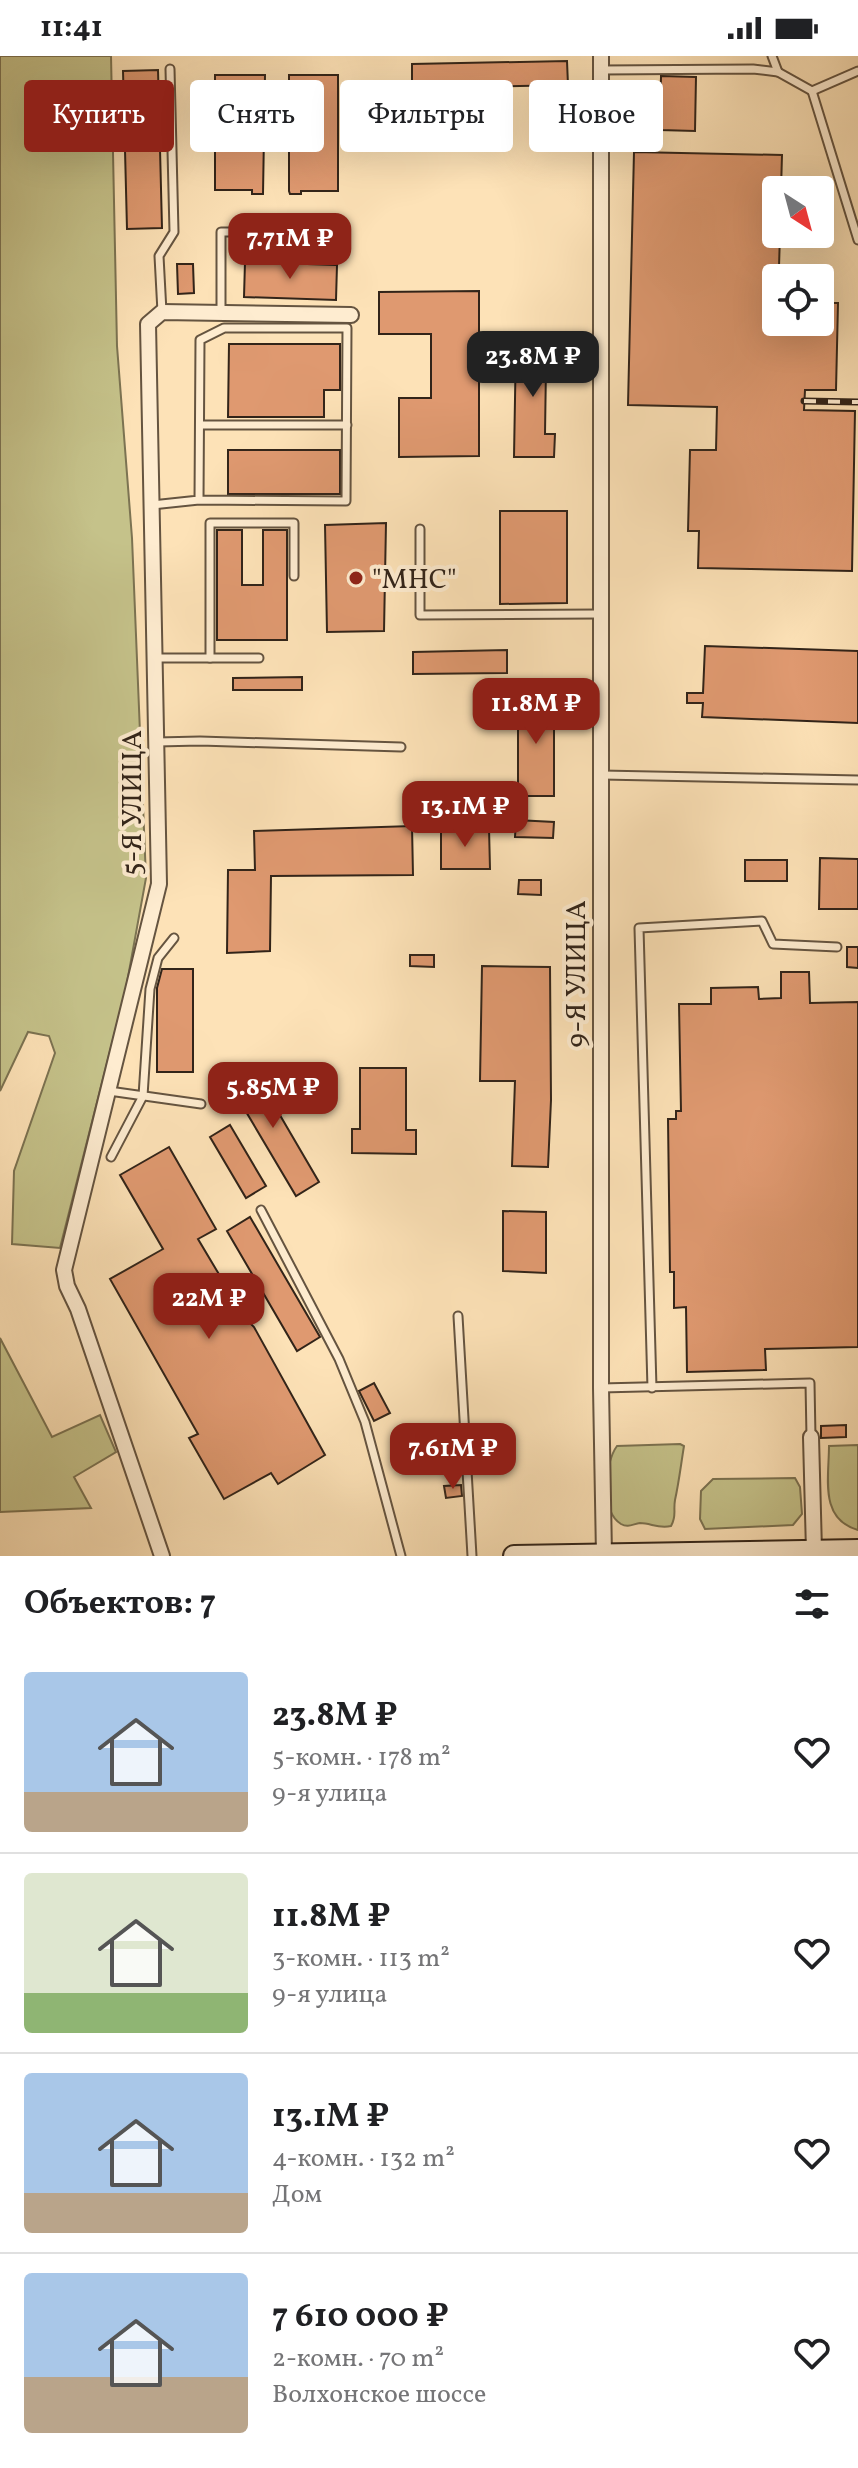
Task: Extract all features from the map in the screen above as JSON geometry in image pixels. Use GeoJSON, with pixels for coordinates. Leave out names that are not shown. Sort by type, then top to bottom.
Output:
{"type":"FeatureCollection","features":[{"type":"Feature","properties":{"kind":"main road"},"geometry":{"type":"LineString","coordinates":[[514,1556],[858,1550]]}},
{"type":"Feature","properties":{"kind":"street","name":"9-Я УЛИЦА"},"geometry":{"type":"LineString","coordinates":[[601,61],[601,1388],[604,1555]]}},
{"type":"Feature","properties":{"kind":"street"},"geometry":{"type":"LineString","coordinates":[[162,312],[351,315]]}},
{"type":"Feature","properties":{"kind":"street","name":"5-Я УЛИЦА"},"geometry":{"type":"LineString","coordinates":[[162,312],[148,324],[159,884],[64,1270],[162,1556]]}},
{"type":"Feature","properties":{"kind":"street"},"geometry":{"type":"LineString","coordinates":[[811,1437],[814,1551]]}},
{"type":"Feature","properties":{"kind":"lane"},"geometry":{"type":"LineString","coordinates":[[772,56],[778,72]]}},
{"type":"Feature","properties":{"kind":"lane"},"geometry":{"type":"LineString","coordinates":[[601,61],[778,72],[812,91],[858,240]]}},
{"type":"Feature","properties":{"kind":"lane"},"geometry":{"type":"LineString","coordinates":[[162,312],[159,256],[174,232],[170,69]]}},
{"type":"Feature","properties":{"kind":"lane"},"geometry":{"type":"LineString","coordinates":[[812,91],[858,71]]}},
{"type":"Feature","properties":{"kind":"lane"},"geometry":{"type":"LineString","coordinates":[[221,313],[221,232],[343,232]]}},
{"type":"Feature","properties":{"kind":"lane"},"geometry":{"type":"LineString","coordinates":[[152,505],[199,500],[346,501],[347,328],[224,328],[200,340],[199,500]]}},
{"type":"Feature","properties":{"kind":"lane"},"geometry":{"type":"LineString","coordinates":[[200,425],[347,425]]}},
{"type":"Feature","properties":{"kind":"lane"},"geometry":{"type":"LineString","coordinates":[[210,658],[210,523],[294,523],[294,576]]}},
{"type":"Feature","properties":{"kind":"lane"},"geometry":{"type":"LineString","coordinates":[[420,529],[420,615],[603,614]]}},
{"type":"Feature","properties":{"kind":"lane"},"geometry":{"type":"LineString","coordinates":[[155,658],[259,658]]}},
{"type":"Feature","properties":{"kind":"lane"},"geometry":{"type":"LineString","coordinates":[[157,742],[401,747]]}},
{"type":"Feature","properties":{"kind":"lane"},"geometry":{"type":"LineString","coordinates":[[602,775],[858,780]]}},
{"type":"Feature","properties":{"kind":"lane"},"geometry":{"type":"LineString","coordinates":[[652,1388],[639,928],[762,921],[773,944],[837,947]]}},
{"type":"Feature","properties":{"kind":"lane"},"geometry":{"type":"LineString","coordinates":[[111,1157],[143,1096],[150,989],[158,958],[174,938]]}},
{"type":"Feature","properties":{"kind":"lane"},"geometry":{"type":"LineString","coordinates":[[107,1090],[201,1104]]}},
{"type":"Feature","properties":{"kind":"lane"},"geometry":{"type":"LineString","coordinates":[[261,1210],[339,1359],[355,1397],[365,1422],[401,1556]]}},
{"type":"Feature","properties":{"kind":"lane"},"geometry":{"type":"LineString","coordinates":[[458,1316],[472,1556]]}},
{"type":"Feature","properties":{"kind":"lane"},"geometry":{"type":"LineString","coordinates":[[601,1388],[810,1383],[811,1437]]}},
{"type":"Feature","properties":{"kind":"shaded area"},"geometry":{"type":"Polygon","coordinates":[[[0,56],[111,56],[111,80],[24,80],[24,152],[113,152],[117,346],[132,538],[146,878],[126,988],[60,1248],[12,1244],[14,1171],[55,1053],[49,1036],[28,1032],[0,1091],[0,56]]]}},
{"type":"Feature","properties":{"kind":"shaded area"},"geometry":{"type":"Polygon","coordinates":[[[0,1338],[52,1437],[100,1415],[116,1452],[74,1477],[91,1508],[0,1512],[0,1338]]]}},
{"type":"Feature","properties":{"kind":"shaded area"},"geometry":{"type":"Polygon","coordinates":[[[858,1445],[858,1530],[837,1517],[828,1484],[829,1446],[858,1445]]]}},
{"type":"Feature","properties":{"kind":"shaded area"},"geometry":{"type":"Polygon","coordinates":[[[617,1446],[684,1446],[671,1526],[621,1524],[614,1518],[607,1498],[607,1474],[617,1446]]]}},
{"type":"Feature","properties":{"kind":"shaded area"},"geometry":{"type":"Polygon","coordinates":[[[795,1478],[800,1487],[802,1514],[793,1525],[705,1529],[700,1519],[701,1491],[713,1479],[795,1478]]]}},
{"type":"Feature","properties":{"kind":"building"},"geometry":{"type":"Polygon","coordinates":[[[567,61],[568,80],[529,80],[529,86],[513,86],[513,80],[412,80],[412,64],[567,61]]]}},
{"type":"Feature","properties":{"kind":"building"},"geometry":{"type":"Polygon","coordinates":[[[158,70],[158,80],[123,80],[123,71],[158,70]]]}},
{"type":"Feature","properties":{"kind":"building"},"geometry":{"type":"Polygon","coordinates":[[[215,75],[265,75],[265,80],[215,80],[215,75]]]}},
{"type":"Feature","properties":{"kind":"building"},"geometry":{"type":"Polygon","coordinates":[[[289,75],[338,75],[338,191],[290,194],[289,152],[324,152],[324,80],[289,80],[289,75]]]}},
{"type":"Feature","properties":{"kind":"building"},"geometry":{"type":"Polygon","coordinates":[[[661,76],[696,77],[695,131],[663,130],[661,76]]]}},
{"type":"Feature","properties":{"kind":"building"},"geometry":{"type":"Polygon","coordinates":[[[125,152],[160,152],[162,228],[127,229],[125,152]]]}},
{"type":"Feature","properties":{"kind":"building"},"geometry":{"type":"Polygon","coordinates":[[[215,152],[264,152],[263,194],[252,194],[252,190],[215,190],[215,152]]]}},
{"type":"Feature","properties":{"kind":"building"},"geometry":{"type":"Polygon","coordinates":[[[634,152],[782,155],[781,176],[762,176],[762,248],[780,248],[779,264],[762,264],[762,336],[834,336],[834,303],[838,303],[836,390],[805,390],[804,410],[855,411],[852,571],[698,568],[699,531],[688,531],[690,450],[716,450],[717,407],[628,405],[634,152]]]}},
{"type":"Feature","properties":{"kind":"building"},"geometry":{"type":"Polygon","coordinates":[[[245,262],[337,265],[336,300],[244,297],[245,262]]]}},
{"type":"Feature","properties":{"kind":"building"},"geometry":{"type":"Polygon","coordinates":[[[177,264],[193,264],[194,293],[178,294],[177,264]]]}},
{"type":"Feature","properties":{"kind":"building"},"geometry":{"type":"Polygon","coordinates":[[[479,291],[479,456],[399,457],[399,398],[431,398],[431,334],[379,334],[379,292],[479,291]]]}},
{"type":"Feature","properties":{"kind":"building"},"geometry":{"type":"Polygon","coordinates":[[[516,342],[556,342],[556,366],[546,366],[545,434],[555,434],[554,457],[514,457],[516,342]]]}},
{"type":"Feature","properties":{"kind":"building"},"geometry":{"type":"Polygon","coordinates":[[[229,344],[340,344],[340,390],[324,390],[324,417],[228,417],[229,344]]]}},
{"type":"Feature","properties":{"kind":"building"},"geometry":{"type":"Polygon","coordinates":[[[228,450],[340,450],[340,494],[228,494],[228,450]]]}},
{"type":"Feature","properties":{"kind":"building"},"geometry":{"type":"Polygon","coordinates":[[[500,511],[567,511],[567,603],[500,604],[500,511]]]}},
{"type":"Feature","properties":{"kind":"building","name":"\"МНС\""},"geometry":{"type":"Polygon","coordinates":[[[386,523],[384,631],[327,632],[325,525],[386,523]]]}},
{"type":"Feature","properties":{"kind":"building"},"geometry":{"type":"Polygon","coordinates":[[[217,530],[242,530],[242,585],[263,585],[263,530],[287,530],[287,640],[217,640],[217,530]]]}},
{"type":"Feature","properties":{"kind":"building"},"geometry":{"type":"Polygon","coordinates":[[[705,646],[858,651],[858,723],[702,717],[703,703],[687,703],[687,693],[703,693],[705,646]]]}},
{"type":"Feature","properties":{"kind":"building"},"geometry":{"type":"Polygon","coordinates":[[[507,650],[507,673],[413,674],[413,652],[507,650]]]}},
{"type":"Feature","properties":{"kind":"building"},"geometry":{"type":"Polygon","coordinates":[[[302,677],[302,690],[233,690],[233,678],[302,677]]]}},
{"type":"Feature","properties":{"kind":"building"},"geometry":{"type":"Polygon","coordinates":[[[518,696],[554,696],[554,796],[518,796],[518,696]]]}},
{"type":"Feature","properties":{"kind":"building"},"geometry":{"type":"Polygon","coordinates":[[[516,820],[554,822],[553,838],[515,837],[516,820]]]}},
{"type":"Feature","properties":{"kind":"building"},"geometry":{"type":"Polygon","coordinates":[[[412,826],[413,875],[271,876],[270,951],[227,953],[228,870],[255,870],[254,831],[412,826]]]}},
{"type":"Feature","properties":{"kind":"building"},"geometry":{"type":"Polygon","coordinates":[[[489,828],[490,869],[441,869],[441,830],[489,828]]]}},
{"type":"Feature","properties":{"kind":"building"},"geometry":{"type":"Polygon","coordinates":[[[820,858],[858,859],[858,909],[819,909],[820,858]]]}},
{"type":"Feature","properties":{"kind":"building"},"geometry":{"type":"Polygon","coordinates":[[[745,860],[787,860],[787,881],[745,881],[745,860]]]}},
{"type":"Feature","properties":{"kind":"building"},"geometry":{"type":"Polygon","coordinates":[[[519,880],[541,880],[541,895],[518,894],[519,880]]]}},
{"type":"Feature","properties":{"kind":"building"},"geometry":{"type":"Polygon","coordinates":[[[847,947],[858,947],[858,968],[847,967],[847,947]]]}},
{"type":"Feature","properties":{"kind":"building"},"geometry":{"type":"Polygon","coordinates":[[[410,955],[434,955],[434,967],[410,966],[410,955]]]}},
{"type":"Feature","properties":{"kind":"building"},"geometry":{"type":"Polygon","coordinates":[[[482,966],[550,967],[548,1167],[512,1166],[515,1081],[480,1081],[482,966]]]}},
{"type":"Feature","properties":{"kind":"building"},"geometry":{"type":"Polygon","coordinates":[[[162,969],[193,969],[193,1072],[157,1072],[157,988],[162,969]]]}},
{"type":"Feature","properties":{"kind":"building"},"geometry":{"type":"Polygon","coordinates":[[[781,972],[809,972],[810,1003],[858,1002],[858,1347],[765,1349],[766,1370],[687,1372],[686,1307],[674,1308],[674,1272],[670,1272],[668,1119],[676,1119],[676,1111],[681,1111],[679,1004],[711,1004],[711,988],[758,987],[759,999],[781,998],[781,972]]]}},
{"type":"Feature","properties":{"kind":"building"},"geometry":{"type":"Polygon","coordinates":[[[250,1064],[319,1182],[296,1196],[226,1078],[250,1064]]]}},
{"type":"Feature","properties":{"kind":"building"},"geometry":{"type":"Polygon","coordinates":[[[360,1068],[406,1068],[406,1130],[416,1130],[416,1154],[352,1153],[352,1129],[360,1129],[360,1068]]]}},
{"type":"Feature","properties":{"kind":"building"},"geometry":{"type":"Polygon","coordinates":[[[230,1125],[266,1186],[246,1198],[210,1137],[230,1125]]]}},
{"type":"Feature","properties":{"kind":"building"},"geometry":{"type":"Polygon","coordinates":[[[169,1147],[216,1229],[198,1239],[245,1318],[254,1327],[325,1455],[278,1484],[271,1473],[224,1499],[189,1438],[198,1434],[110,1279],[163,1249],[120,1175],[169,1147]]]}},
{"type":"Feature","properties":{"kind":"building"},"geometry":{"type":"Polygon","coordinates":[[[503,1211],[546,1212],[546,1273],[503,1271],[503,1211]]]}},
{"type":"Feature","properties":{"kind":"building"},"geometry":{"type":"Polygon","coordinates":[[[250,1217],[320,1337],[297,1351],[227,1231],[250,1217]]]}},
{"type":"Feature","properties":{"kind":"building"},"geometry":{"type":"Polygon","coordinates":[[[374,1383],[390,1413],[374,1421],[359,1391],[374,1383]]]}},
{"type":"Feature","properties":{"kind":"building"},"geometry":{"type":"Polygon","coordinates":[[[846,1425],[846,1437],[821,1438],[821,1426],[846,1425]]]}},
{"type":"Feature","properties":{"kind":"building"},"geometry":{"type":"Polygon","coordinates":[[[461,1485],[462,1496],[446,1498],[444,1486],[461,1485]]]}},
{"type":"Feature","properties":{"kind":"railway"},"geometry":{"type":"LineString","coordinates":[[804,401],[858,402]]}},
{"type":"Feature","properties":{"kind":"place","name":"\"МНС\""},"geometry":{"type":"Point","coordinates":[356,578]}}]}
